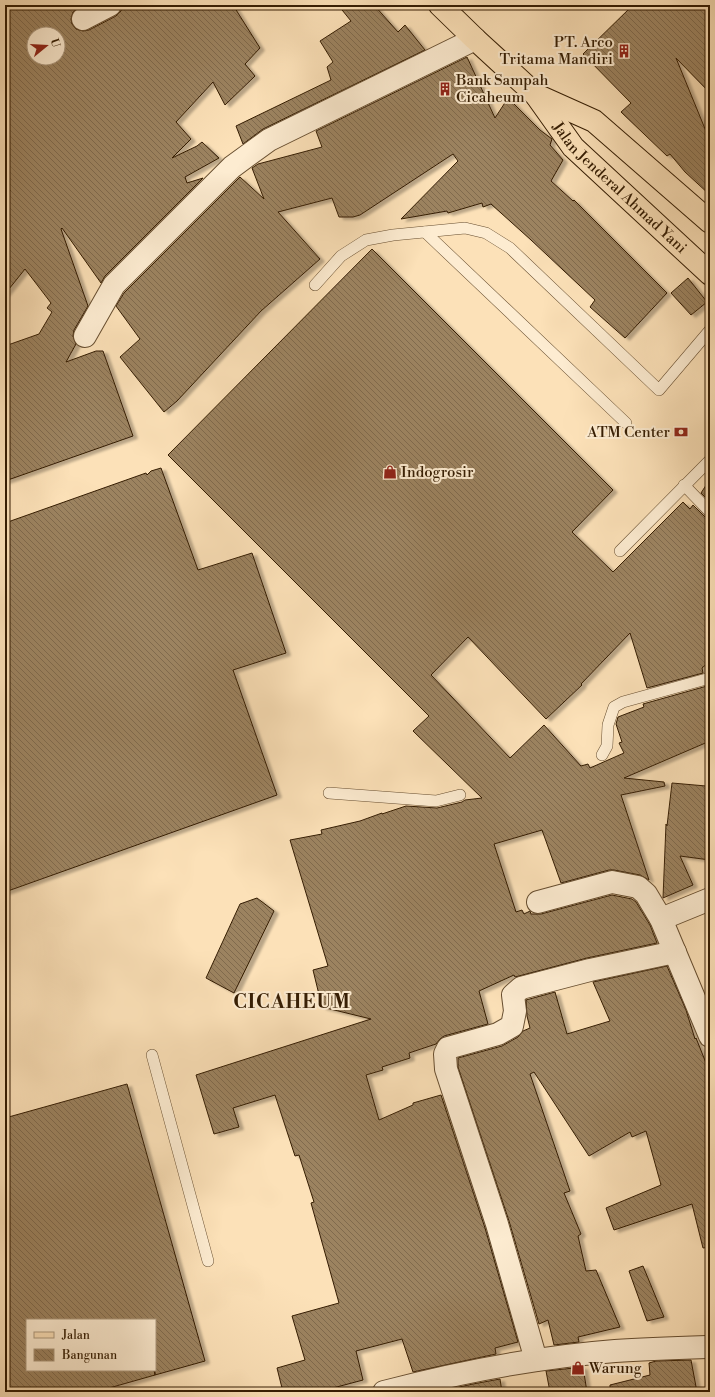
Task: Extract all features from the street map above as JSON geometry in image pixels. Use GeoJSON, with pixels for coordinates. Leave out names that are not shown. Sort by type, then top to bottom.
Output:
{"type":"FeatureCollection","features":[{"type":"Feature","properties":{"kind":"main road","name":"Jalan Jenderal Ahmad Yani"},"geometry":{"type":"LineString","coordinates":[[440,5],[536,95],[573,147],[710,274]]}},
{"type":"Feature","properties":{"kind":"main road","name":"Jalan Jenderal Ahmad Yani"},"geometry":{"type":"LineString","coordinates":[[536,95],[594,121],[710,222]]}},
{"type":"Feature","properties":{"kind":"street"},"geometry":{"type":"LineString","coordinates":[[83,19],[110,5]]}},
{"type":"Feature","properties":{"kind":"street"},"geometry":{"type":"LineString","coordinates":[[85,336],[114,285],[232,167],[269,140],[475,39]]}},
{"type":"Feature","properties":{"kind":"street"},"geometry":{"type":"LineString","coordinates":[[538,902],[612,882],[638,887],[646,894],[661,919],[710,1036]]}},
{"type":"Feature","properties":{"kind":"street"},"geometry":{"type":"LineString","coordinates":[[661,919],[710,899]]}},
{"type":"Feature","properties":{"kind":"street"},"geometry":{"type":"LineString","coordinates":[[536,1360],[494,1217],[446,1069],[445,1054],[448,1048],[498,1034],[512,1026],[515,1011],[513,995],[521,988],[590,970],[675,952]]}},
{"type":"Feature","properties":{"kind":"street"},"geometry":{"type":"LineString","coordinates":[[384,1392],[442,1385],[536,1360],[615,1351],[710,1347]]}},
{"type":"Feature","properties":{"kind":"lane"},"geometry":{"type":"LineString","coordinates":[[315,285],[342,256],[366,240],[393,235],[465,228],[486,233],[510,248],[659,390],[710,330]]}},
{"type":"Feature","properties":{"kind":"lane"},"geometry":{"type":"LineString","coordinates":[[425,232],[626,423]]}},
{"type":"Feature","properties":{"kind":"lane"},"geometry":{"type":"LineString","coordinates":[[620,551],[710,460]]}},
{"type":"Feature","properties":{"kind":"lane"},"geometry":{"type":"LineString","coordinates":[[684,485],[710,512]]}},
{"type":"Feature","properties":{"kind":"lane"},"geometry":{"type":"LineString","coordinates":[[602,755],[607,746],[608,725],[614,707],[623,702],[710,678]]}},
{"type":"Feature","properties":{"kind":"lane"},"geometry":{"type":"LineString","coordinates":[[329,794],[436,801],[460,795]]}},
{"type":"Feature","properties":{"kind":"lane"},"geometry":{"type":"LineString","coordinates":[[152,1055],[208,1261]]}},
{"type":"Feature","properties":{"kind":"building"},"geometry":{"type":"Polygon","coordinates":[[[5,5],[83,5],[73,12],[71,19],[72,24],[76,29],[83,31],[89,30],[116,16],[121,11],[122,5],[233,5],[260,48],[245,64],[255,76],[225,105],[213,82],[176,122],[191,139],[172,158],[202,142],[219,158],[185,177],[187,183],[203,178],[105,276],[101,283],[62,228],[61,229],[88,306],[74,330],[73,336],[76,344],[66,362],[96,351],[103,351],[133,436],[5,481],[5,346],[39,334],[52,312],[47,308],[51,303],[25,269],[5,294],[5,193],[10,191],[5,176],[5,5]]]}},
{"type":"Feature","properties":{"kind":"building"},"geometry":{"type":"Polygon","coordinates":[[[338,5],[374,5],[398,32],[405,25],[425,50],[263,129],[243,144],[236,126],[331,80],[327,67],[333,62],[320,41],[351,21],[338,5]]]}},
{"type":"Feature","properties":{"kind":"building"},"geometry":{"type":"Polygon","coordinates":[[[633,5],[710,5],[710,93],[676,58],[710,141],[710,195],[685,172],[670,154],[667,156],[621,112],[631,103],[583,54],[633,5]]]}},
{"type":"Feature","properties":{"kind":"building"},"geometry":{"type":"Polygon","coordinates":[[[467,57],[495,118],[508,98],[540,130],[552,139],[550,145],[563,160],[551,181],[573,201],[574,200],[667,293],[625,338],[590,307],[595,300],[491,204],[483,207],[482,203],[448,213],[447,211],[401,219],[458,161],[453,154],[360,215],[353,217],[339,217],[332,198],[278,212],[320,259],[261,311],[177,401],[164,412],[120,357],[140,339],[116,306],[124,293],[240,177],[264,199],[252,168],[258,164],[322,147],[316,131],[467,57]]]}},
{"type":"Feature","properties":{"kind":"building"},"geometry":{"type":"Polygon","coordinates":[[[372,249],[613,490],[572,532],[613,572],[683,502],[690,509],[693,505],[705,517],[710,519],[710,661],[702,668],[703,673],[647,688],[630,633],[581,684],[582,685],[546,719],[468,637],[431,675],[510,758],[544,725],[581,766],[588,764],[590,768],[624,753],[619,743],[622,742],[616,724],[618,717],[644,707],[643,704],[707,686],[710,696],[710,741],[624,778],[664,782],[665,786],[621,795],[649,880],[640,875],[609,870],[561,883],[542,830],[494,844],[516,912],[522,910],[524,914],[530,911],[531,914],[541,914],[612,895],[632,899],[636,902],[650,925],[657,943],[587,958],[515,977],[514,975],[479,991],[488,1024],[444,1036],[436,1044],[409,1053],[410,1058],[382,1067],[383,1070],[366,1075],[379,1120],[413,1105],[413,1103],[441,1095],[485,1228],[518,1342],[495,1348],[496,1354],[413,1372],[402,1339],[356,1351],[363,1380],[318,1392],[283,1392],[277,1368],[305,1360],[292,1316],[339,1303],[311,1203],[314,1202],[299,1155],[295,1156],[275,1095],[233,1108],[239,1127],[214,1134],[196,1075],[371,1019],[322,1007],[313,970],[328,966],[290,840],[322,834],[321,830],[360,821],[406,806],[437,808],[465,800],[482,798],[413,731],[429,716],[168,455],[372,249]]]}},
{"type":"Feature","properties":{"kind":"building"},"geometry":{"type":"Polygon","coordinates":[[[688,278],[707,302],[691,315],[671,293],[688,278]]]}},
{"type":"Feature","properties":{"kind":"building"},"geometry":{"type":"Polygon","coordinates":[[[161,468],[198,570],[252,553],[286,653],[233,670],[277,795],[5,892],[5,523],[146,473],[147,475],[151,471],[161,468]]]}},
{"type":"Feature","properties":{"kind":"building"},"geometry":{"type":"Polygon","coordinates":[[[710,479],[710,502],[701,493],[710,479]]]}},
{"type":"Feature","properties":{"kind":"building"},"geometry":{"type":"Polygon","coordinates":[[[672,783],[706,786],[706,788],[710,789],[710,860],[680,856],[693,885],[663,898],[666,824],[667,826],[672,783]]]}},
{"type":"Feature","properties":{"kind":"building"},"geometry":{"type":"Polygon","coordinates":[[[257,898],[274,911],[234,993],[206,978],[240,904],[257,898]]]}},
{"type":"Feature","properties":{"kind":"building"},"geometry":{"type":"Polygon","coordinates":[[[667,966],[686,1010],[695,1039],[696,1038],[710,1073],[710,1247],[703,1248],[692,1204],[614,1230],[606,1208],[661,1185],[646,1131],[632,1137],[630,1132],[589,1156],[534,1072],[530,1074],[570,1191],[564,1193],[581,1234],[578,1236],[586,1271],[596,1270],[620,1327],[578,1337],[579,1342],[554,1345],[548,1320],[539,1324],[509,1221],[458,1067],[458,1058],[502,1046],[518,1037],[523,1031],[530,1028],[527,1016],[526,1000],[555,992],[567,1034],[610,1021],[593,982],[667,966]]]}},
{"type":"Feature","properties":{"kind":"building"},"geometry":{"type":"Polygon","coordinates":[[[127,1084],[205,1361],[95,1392],[5,1392],[5,1118],[127,1084]]]}},
{"type":"Feature","properties":{"kind":"building"},"geometry":{"type":"Polygon","coordinates":[[[643,1266],[664,1317],[647,1321],[629,1271],[643,1266]]]}},
{"type":"Feature","properties":{"kind":"building"},"geometry":{"type":"Polygon","coordinates":[[[691,1360],[697,1392],[610,1392],[610,1385],[650,1375],[649,1363],[656,1361],[691,1360]]]}},
{"type":"Feature","properties":{"kind":"building"},"geometry":{"type":"Polygon","coordinates":[[[583,1367],[587,1392],[550,1392],[546,1371],[583,1367]]]}},
{"type":"Feature","properties":{"kind":"building"},"geometry":{"type":"Polygon","coordinates":[[[500,1379],[502,1392],[436,1392],[473,1384],[500,1379]]]}},
{"type":"Feature","properties":{"kind":"place","name":"PT. Arco Tritama Mandiri"},"geometry":{"type":"Point","coordinates":[624,51]}},
{"type":"Feature","properties":{"kind":"place","name":"Bank Sampah Cicaheum"},"geometry":{"type":"Point","coordinates":[445,89]}},
{"type":"Feature","properties":{"kind":"place","name":"ATM Center"},"geometry":{"type":"Point","coordinates":[681,432]}},
{"type":"Feature","properties":{"kind":"place","name":"Indogrosir"},"geometry":{"type":"Point","coordinates":[390,472]}},
{"type":"Feature","properties":{"kind":"place","name":"Warung"},"geometry":{"type":"Point","coordinates":[578,1368]}},
{"type":"Feature","properties":{"kind":"district","name":"CICAHEUM"},"geometry":{"type":"Point","coordinates":[292,1002]}}]}
